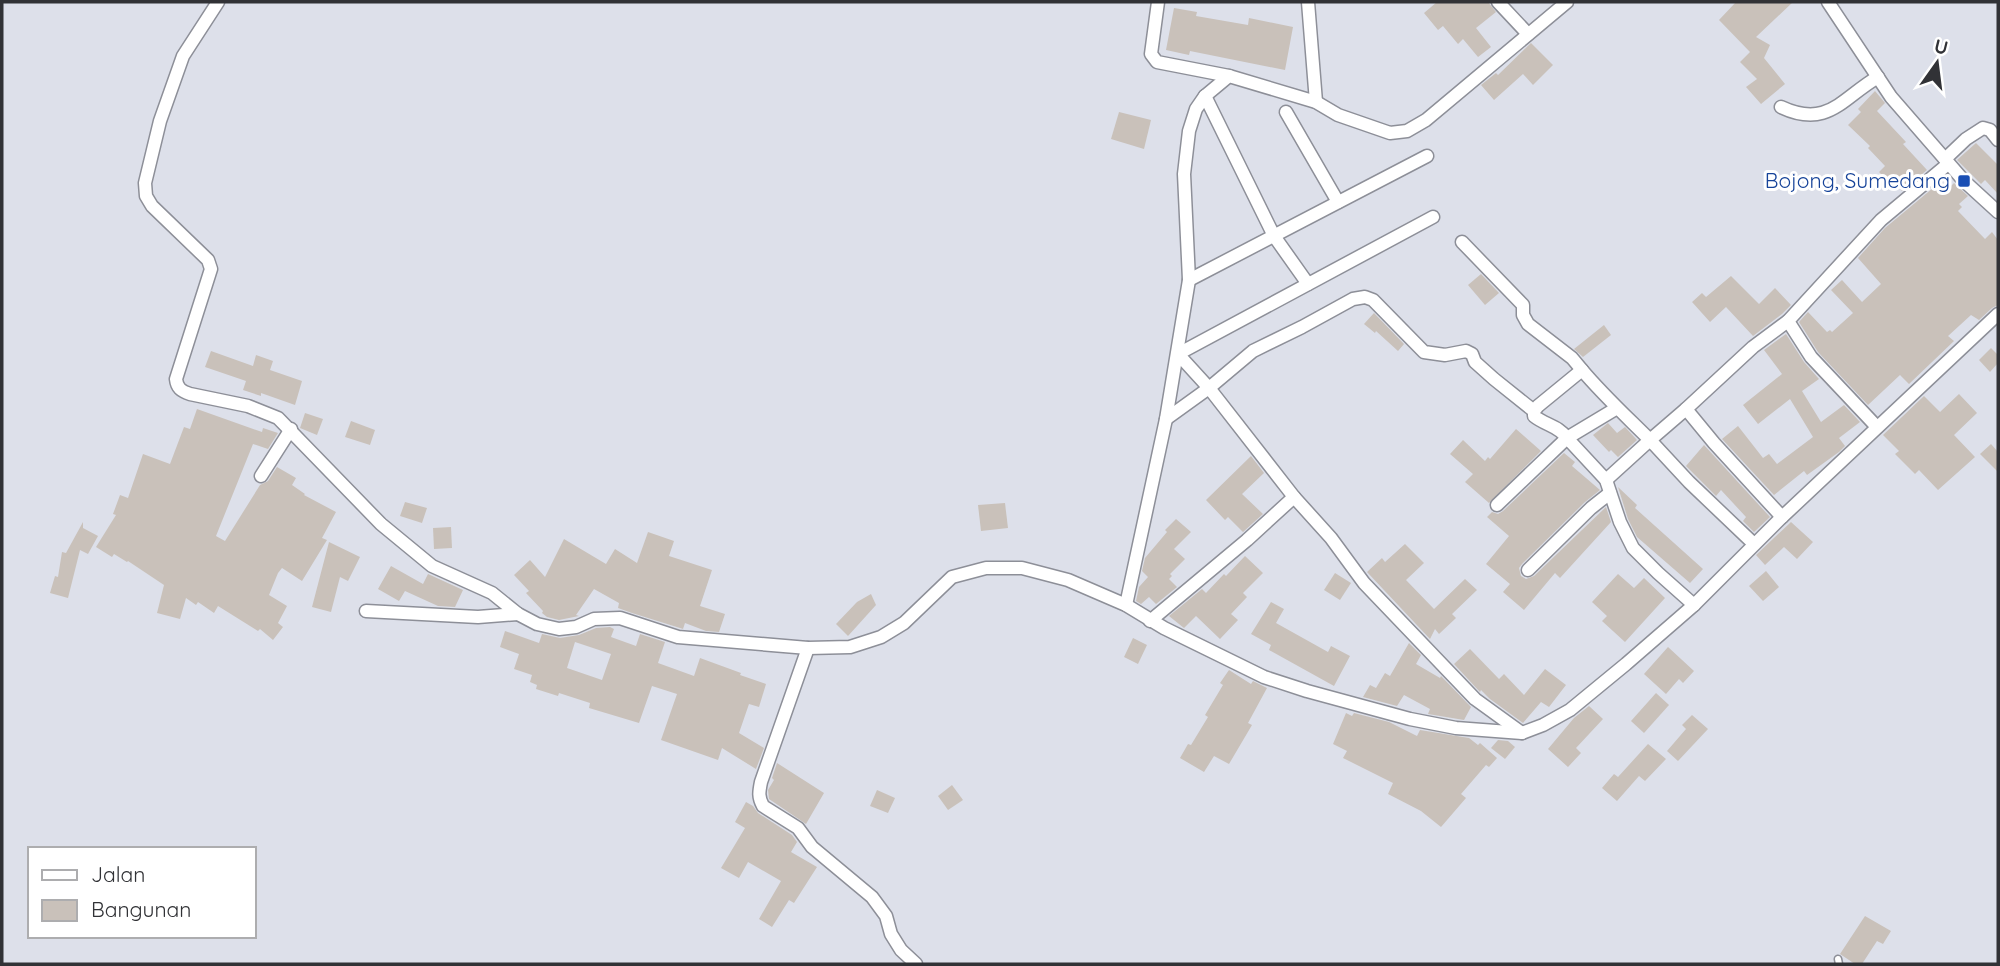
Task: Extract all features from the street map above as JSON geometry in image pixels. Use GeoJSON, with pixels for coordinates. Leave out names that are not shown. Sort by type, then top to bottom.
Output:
{"type":"FeatureCollection","features":[{"type":"Feature","properties":{"kind":"street"},"geometry":{"type":"LineString","coordinates":[[218,2],[183,56],[160,121],[145,183],[146,196],[152,206],[208,260],[211,269],[176,379],[177,386],[183,392],[248,406],[278,418],[381,524],[432,566],[492,593],[518,614],[537,624],[559,629],[576,627],[594,619],[620,618],[678,637],[808,648],[850,647],[881,637],[904,623],[952,577],[986,568],[1022,568],[1068,580],[1126,606],[1150,621],[1264,677],[1410,719],[1456,728],[1522,733],[1570,710],[1694,605],[1782,517],[1998,314]]}},
{"type":"Feature","properties":{"kind":"street"},"geometry":{"type":"LineString","coordinates":[[1158,2],[1151,54],[1157,62],[1229,76],[1316,102],[1338,115],[1390,133],[1407,131],[1426,120],[1567,2]]}},
{"type":"Feature","properties":{"kind":"street"},"geometry":{"type":"LineString","coordinates":[[1308,2],[1316,102]]}},
{"type":"Feature","properties":{"kind":"street"},"geometry":{"type":"LineString","coordinates":[[1498,2],[1528,34]]}},
{"type":"Feature","properties":{"kind":"street"},"geometry":{"type":"LineString","coordinates":[[1828,2],[1891,97],[1964,181],[1998,212]]}},
{"type":"Feature","properties":{"kind":"street"},"geometry":{"type":"LineString","coordinates":[[1126,606],[1166,419],[1189,281],[1184,174],[1189,131],[1196,109],[1205,96],[1229,76]]}},
{"type":"Feature","properties":{"kind":"street"},"geometry":{"type":"LineString","coordinates":[[1781,107],[1800,114],[1832,110],[1878,77]]}},
{"type":"Feature","properties":{"kind":"street"},"geometry":{"type":"LineString","coordinates":[[1205,96],[1274,236],[1308,284]]}},
{"type":"Feature","properties":{"kind":"street"},"geometry":{"type":"LineString","coordinates":[[1286,111],[1338,202]]}},
{"type":"Feature","properties":{"kind":"street"},"geometry":{"type":"LineString","coordinates":[[1606,480],[1753,347],[1788,321],[1881,220],[1978,130],[1987,128],[1998,140]]}},
{"type":"Feature","properties":{"kind":"street"},"geometry":{"type":"LineString","coordinates":[[1189,281],[1426,156]]}},
{"type":"Feature","properties":{"kind":"street"},"geometry":{"type":"LineString","coordinates":[[1178,354],[1433,217]]}},
{"type":"Feature","properties":{"kind":"street"},"geometry":{"type":"LineString","coordinates":[[1462,242],[1523,305],[1523,315],[1528,324],[1572,358],[1606,398],[1754,544]]}},
{"type":"Feature","properties":{"kind":"street"},"geometry":{"type":"LineString","coordinates":[[1166,419],[1253,351],[1346,302],[1364,297],[1373,300],[1424,352],[1445,355],[1466,351],[1472,354],[1475,362],[1534,411],[1534,416],[1541,422],[1558,428],[1606,480],[1620,522],[1633,548],[1694,605]]}},
{"type":"Feature","properties":{"kind":"street"},"geometry":{"type":"LineString","coordinates":[[1788,321],[1811,357],[1877,427]]}},
{"type":"Feature","properties":{"kind":"street"},"geometry":{"type":"LineString","coordinates":[[1178,354],[1209,388],[1294,497],[1331,538],[1364,583],[1475,699],[1522,733]]}},
{"type":"Feature","properties":{"kind":"street"},"geometry":{"type":"LineString","coordinates":[[1534,411],[1582,370]]}},
{"type":"Feature","properties":{"kind":"street"},"geometry":{"type":"LineString","coordinates":[[1497,505],[1567,438],[1617,408]]}},
{"type":"Feature","properties":{"kind":"street"},"geometry":{"type":"LineString","coordinates":[[1686,408],[1714,443],[1782,517]]}},
{"type":"Feature","properties":{"kind":"street"},"geometry":{"type":"LineString","coordinates":[[261,477],[291,429]]}},
{"type":"Feature","properties":{"kind":"street"},"geometry":{"type":"LineString","coordinates":[[1528,570],[1610,493]]}},
{"type":"Feature","properties":{"kind":"street"},"geometry":{"type":"LineString","coordinates":[[1150,621],[1294,497]]}},
{"type":"Feature","properties":{"kind":"street"},"geometry":{"type":"LineString","coordinates":[[366,611],[478,617],[518,614]]}},
{"type":"Feature","properties":{"kind":"street"},"geometry":{"type":"LineString","coordinates":[[808,648],[758,797],[762,806],[798,828],[813,847],[872,897],[886,916],[891,934],[901,950],[916,964]]}},
{"type":"Feature","properties":{"kind":"building"},"geometry":{"type":"Polygon","coordinates":[[[1437,2],[1488,2],[1496,12],[1476,28],[1491,47],[1478,57],[1463,39],[1458,44],[1443,26],[1438,30],[1424,13],[1437,2]]]}},
{"type":"Feature","properties":{"kind":"building"},"geometry":{"type":"Polygon","coordinates":[[[1736,2],[1793,2],[1756,37],[1770,45],[1764,58],[1785,84],[1761,104],[1746,87],[1757,79],[1740,62],[1750,52],[1719,20],[1736,2]]]}},
{"type":"Feature","properties":{"kind":"building"},"geometry":{"type":"Polygon","coordinates":[[[1174,8],[1197,12],[1196,16],[1248,25],[1249,18],[1293,27],[1285,70],[1190,51],[1189,55],[1166,50],[1174,8]]]}},
{"type":"Feature","properties":{"kind":"building"},"geometry":{"type":"Polygon","coordinates":[[[1531,43],[1553,65],[1533,85],[1523,74],[1494,100],[1481,85],[1496,73],[1498,75],[1531,43]]]}},
{"type":"Feature","properties":{"kind":"building"},"geometry":{"type":"Polygon","coordinates":[[[1875,91],[1885,103],[1877,111],[1927,170],[1902,191],[1891,179],[1888,181],[1879,172],[1885,166],[1868,148],[1870,146],[1848,125],[1861,112],[1858,109],[1875,91]]]}},
{"type":"Feature","properties":{"kind":"building"},"geometry":{"type":"Polygon","coordinates":[[[1119,112],[1151,120],[1144,149],[1111,139],[1119,112]]]}},
{"type":"Feature","properties":{"kind":"building"},"geometry":{"type":"Polygon","coordinates":[[[1976,143],[1998,165],[1998,194],[1985,180],[1981,184],[1957,160],[1976,143]]]}},
{"type":"Feature","properties":{"kind":"building"},"geometry":{"type":"Polygon","coordinates":[[[1939,183],[1946,191],[1954,183],[1968,196],[1959,204],[1962,207],[1958,211],[1985,239],[1992,232],[1998,240],[1998,305],[1979,320],[1971,315],[1948,336],[1954,341],[1909,384],[1900,375],[1868,405],[1818,352],[1799,322],[1808,312],[1827,332],[1832,332],[1853,313],[1831,290],[1842,280],[1862,302],[1881,284],[1858,258],[1885,228],[1939,183]]]}},
{"type":"Feature","properties":{"kind":"building"},"geometry":{"type":"Polygon","coordinates":[[[1481,274],[1499,293],[1485,305],[1468,285],[1481,274]]]}},
{"type":"Feature","properties":{"kind":"building"},"geometry":{"type":"Polygon","coordinates":[[[1731,276],[1759,304],[1775,288],[1791,305],[1753,336],[1726,307],[1710,322],[1692,302],[1702,293],[1706,297],[1731,276]]]}},
{"type":"Feature","properties":{"kind":"building"},"geometry":{"type":"Polygon","coordinates":[[[1374,313],[1404,344],[1398,351],[1364,324],[1374,313]]]}},
{"type":"Feature","properties":{"kind":"building"},"geometry":{"type":"Polygon","coordinates":[[[1604,325],[1611,335],[1583,357],[1574,349],[1604,325]]]}},
{"type":"Feature","properties":{"kind":"building"},"geometry":{"type":"Polygon","coordinates":[[[1786,334],[1819,379],[1802,391],[1821,422],[1844,405],[1860,422],[1839,438],[1845,446],[1839,452],[1807,475],[1804,471],[1774,495],[1722,439],[1738,426],[1763,458],[1769,454],[1777,464],[1813,437],[1790,399],[1758,424],[1743,405],[1782,374],[1764,350],[1786,334]]]}},
{"type":"Feature","properties":{"kind":"building"},"geometry":{"type":"Polygon","coordinates":[[[1991,348],[1998,355],[1998,363],[1990,372],[1979,360],[1991,348]]]}},
{"type":"Feature","properties":{"kind":"building"},"geometry":{"type":"Polygon","coordinates":[[[211,351],[253,366],[256,355],[273,361],[270,370],[302,381],[295,405],[261,393],[261,396],[243,390],[246,381],[205,367],[211,351]]]}},
{"type":"Feature","properties":{"kind":"building"},"geometry":{"type":"Polygon","coordinates":[[[1959,394],[1977,413],[1954,435],[1975,457],[1938,490],[1919,470],[1915,474],[1895,454],[1899,451],[1883,435],[1924,396],[1940,412],[1959,394]]]}},
{"type":"Feature","properties":{"kind":"building"},"geometry":{"type":"Polygon","coordinates":[[[197,409],[262,432],[263,428],[278,433],[268,449],[253,444],[216,536],[225,541],[260,485],[268,481],[277,467],[296,478],[292,485],[304,495],[336,512],[322,538],[327,540],[302,581],[282,568],[278,573],[269,595],[287,606],[278,623],[283,627],[273,640],[260,629],[258,631],[218,606],[214,613],[198,602],[196,605],[186,598],[180,619],[157,613],[164,585],[128,561],[114,554],[112,557],[96,547],[116,515],[113,514],[120,495],[128,498],[143,454],[170,464],[184,427],[190,429],[197,409]]]}},
{"type":"Feature","properties":{"kind":"building"},"geometry":{"type":"Polygon","coordinates":[[[305,413],[323,419],[317,435],[300,428],[305,413]]]}},
{"type":"Feature","properties":{"kind":"building"},"geometry":{"type":"Polygon","coordinates":[[[351,421],[375,430],[370,445],[345,437],[351,421]]]}},
{"type":"Feature","properties":{"kind":"building"},"geometry":{"type":"Polygon","coordinates":[[[1608,423],[1617,433],[1625,427],[1637,440],[1618,457],[1611,450],[1609,452],[1593,435],[1608,423]]]}},
{"type":"Feature","properties":{"kind":"building"},"geometry":{"type":"Polygon","coordinates":[[[1516,429],[1541,451],[1489,503],[1465,482],[1473,474],[1450,454],[1463,440],[1485,461],[1488,457],[1490,459],[1516,429]]]}},
{"type":"Feature","properties":{"kind":"building"},"geometry":{"type":"Polygon","coordinates":[[[1991,444],[1998,452],[1998,472],[1980,454],[1991,444]]]}},
{"type":"Feature","properties":{"kind":"building"},"geometry":{"type":"Polygon","coordinates":[[[1704,445],[1770,517],[1754,532],[1743,521],[1746,517],[1721,490],[1716,496],[1686,466],[1704,445]]]}},
{"type":"Feature","properties":{"kind":"building"},"geometry":{"type":"Polygon","coordinates":[[[1564,453],[1575,462],[1572,466],[1600,490],[1522,564],[1519,568],[1521,576],[1526,579],[1534,576],[1606,507],[1611,522],[1560,578],[1555,573],[1524,610],[1503,592],[1510,584],[1486,564],[1509,536],[1487,517],[1492,512],[1498,514],[1503,511],[1564,453]]]}},
{"type":"Feature","properties":{"kind":"building"},"geometry":{"type":"Polygon","coordinates":[[[1251,456],[1264,473],[1242,494],[1263,514],[1243,532],[1228,517],[1225,520],[1206,500],[1251,456]]]}},
{"type":"Feature","properties":{"kind":"building"},"geometry":{"type":"Polygon","coordinates":[[[1618,487],[1637,505],[1635,508],[1703,569],[1690,583],[1637,537],[1618,487]]]}},
{"type":"Feature","properties":{"kind":"building"},"geometry":{"type":"Polygon","coordinates":[[[405,502],[427,508],[422,523],[400,516],[405,502]]]}},
{"type":"Feature","properties":{"kind":"building"},"geometry":{"type":"Polygon","coordinates":[[[1005,503],[1008,528],[981,531],[978,505],[1005,503]]]}},
{"type":"Feature","properties":{"kind":"building"},"geometry":{"type":"Polygon","coordinates":[[[1176,519],[1191,532],[1174,549],[1185,559],[1170,574],[1172,576],[1169,579],[1177,587],[1156,604],[1149,597],[1141,604],[1136,601],[1139,587],[1148,577],[1142,571],[1145,558],[1176,519]]]}},
{"type":"Feature","properties":{"kind":"building"},"geometry":{"type":"Polygon","coordinates":[[[83,522],[83,528],[98,536],[88,554],[80,550],[68,598],[50,593],[55,576],[58,577],[62,552],[66,553],[83,522]]]}},
{"type":"Feature","properties":{"kind":"building"},"geometry":{"type":"Polygon","coordinates":[[[1791,522],[1813,542],[1797,559],[1784,547],[1765,565],[1756,555],[1791,522]]]}},
{"type":"Feature","properties":{"kind":"building"},"geometry":{"type":"Polygon","coordinates":[[[451,527],[452,548],[434,549],[433,528],[451,527]]]}},
{"type":"Feature","properties":{"kind":"building"},"geometry":{"type":"Polygon","coordinates":[[[648,532],[674,541],[669,556],[712,570],[700,606],[725,614],[719,632],[706,631],[685,623],[683,629],[632,613],[618,608],[619,603],[594,589],[576,615],[579,616],[559,620],[547,617],[514,575],[530,560],[545,577],[564,539],[606,564],[615,549],[637,563],[648,532]]]}},
{"type":"Feature","properties":{"kind":"building"},"geometry":{"type":"Polygon","coordinates":[[[329,542],[360,557],[348,581],[340,577],[331,612],[312,607],[329,542]]]}},
{"type":"Feature","properties":{"kind":"building"},"geometry":{"type":"Polygon","coordinates":[[[1405,544],[1424,563],[1406,580],[1434,609],[1465,579],[1477,590],[1452,614],[1456,618],[1439,634],[1435,629],[1430,639],[1367,572],[1382,558],[1385,562],[1405,544]]]}},
{"type":"Feature","properties":{"kind":"building"},"geometry":{"type":"Polygon","coordinates":[[[1245,556],[1263,573],[1243,593],[1247,597],[1231,614],[1238,620],[1220,639],[1196,616],[1184,628],[1169,616],[1202,589],[1206,593],[1245,556]]]}},
{"type":"Feature","properties":{"kind":"building"},"geometry":{"type":"Polygon","coordinates":[[[391,566],[423,584],[428,574],[463,590],[455,607],[438,606],[405,591],[399,601],[378,589],[391,566]]]}},
{"type":"Feature","properties":{"kind":"building"},"geometry":{"type":"Polygon","coordinates":[[[1766,571],[1779,587],[1763,601],[1749,586],[1766,571]]]}},
{"type":"Feature","properties":{"kind":"building"},"geometry":{"type":"Polygon","coordinates":[[[1335,573],[1351,583],[1340,600],[1324,590],[1335,573]]]}},
{"type":"Feature","properties":{"kind":"building"},"geometry":{"type":"Polygon","coordinates":[[[1618,574],[1634,588],[1644,578],[1665,598],[1625,642],[1602,621],[1607,616],[1592,602],[1618,574]]]}},
{"type":"Feature","properties":{"kind":"building"},"geometry":{"type":"Polygon","coordinates":[[[871,594],[876,605],[848,636],[836,624],[857,602],[871,594]]]}},
{"type":"Feature","properties":{"kind":"building"},"geometry":{"type":"Polygon","coordinates":[[[1271,602],[1284,609],[1276,623],[1328,652],[1331,646],[1350,656],[1334,686],[1269,650],[1271,645],[1251,634],[1271,602]]]}},
{"type":"Feature","properties":{"kind":"building"},"geometry":{"type":"Polygon","coordinates":[[[610,627],[614,629],[611,637],[636,646],[640,634],[665,642],[658,663],[694,676],[700,658],[766,684],[759,707],[749,704],[739,733],[764,748],[756,769],[722,748],[718,760],[661,740],[677,694],[652,686],[639,723],[589,708],[590,703],[536,689],[537,685],[530,682],[532,675],[514,669],[519,654],[500,647],[505,631],[539,643],[542,634],[560,638],[579,635],[596,628],[610,627]],[[575,642],[567,668],[602,680],[611,654],[575,642]]]}},
{"type":"Feature","properties":{"kind":"building"},"geometry":{"type":"Polygon","coordinates":[[[1133,638],[1147,645],[1138,664],[1124,657],[1133,638]]]}},
{"type":"Feature","properties":{"kind":"building"},"geometry":{"type":"Polygon","coordinates":[[[1409,643],[1421,655],[1416,664],[1440,678],[1441,676],[1471,707],[1464,720],[1428,714],[1430,709],[1404,695],[1397,706],[1363,697],[1370,685],[1376,688],[1385,673],[1390,676],[1409,643]]]}},
{"type":"Feature","properties":{"kind":"building"},"geometry":{"type":"Polygon","coordinates":[[[1668,647],[1694,671],[1683,683],[1679,679],[1666,694],[1644,674],[1668,647]]]}},
{"type":"Feature","properties":{"kind":"building"},"geometry":{"type":"Polygon","coordinates":[[[1470,649],[1499,679],[1504,674],[1524,695],[1545,669],[1566,685],[1549,707],[1541,702],[1523,723],[1481,690],[1480,692],[1454,664],[1470,649]]]}},
{"type":"Feature","properties":{"kind":"building"},"geometry":{"type":"Polygon","coordinates":[[[1229,670],[1251,684],[1253,681],[1267,688],[1248,723],[1252,725],[1229,764],[1214,756],[1204,772],[1180,758],[1208,717],[1205,715],[1229,670]]]}},
{"type":"Feature","properties":{"kind":"building"},"geometry":{"type":"Polygon","coordinates":[[[1656,693],[1669,705],[1644,733],[1631,721],[1656,693]]]}},
{"type":"Feature","properties":{"kind":"building"},"geometry":{"type":"Polygon","coordinates":[[[1589,706],[1603,719],[1576,748],[1581,753],[1568,767],[1548,749],[1574,718],[1589,706]]]}},
{"type":"Feature","properties":{"kind":"building"},"geometry":{"type":"Polygon","coordinates":[[[1346,713],[1389,722],[1417,736],[1420,730],[1469,738],[1478,745],[1480,743],[1497,758],[1489,767],[1486,765],[1461,794],[1466,798],[1441,827],[1421,811],[1388,794],[1393,783],[1343,758],[1347,751],[1333,744],[1346,713]]]}},
{"type":"Feature","properties":{"kind":"building"},"geometry":{"type":"Polygon","coordinates":[[[1692,715],[1708,729],[1678,761],[1667,751],[1686,729],[1682,725],[1692,715]]]}},
{"type":"Feature","properties":{"kind":"building"},"geometry":{"type":"Polygon","coordinates":[[[1498,740],[1508,741],[1515,747],[1505,759],[1491,748],[1498,740]]]}},
{"type":"Feature","properties":{"kind":"building"},"geometry":{"type":"Polygon","coordinates":[[[1648,744],[1666,759],[1645,781],[1639,776],[1617,801],[1602,788],[1614,774],[1618,777],[1648,744]]]}},
{"type":"Feature","properties":{"kind":"building"},"geometry":{"type":"Polygon","coordinates":[[[777,763],[824,793],[806,824],[769,799],[768,790],[774,780],[772,778],[777,763]]]}},
{"type":"Feature","properties":{"kind":"building"},"geometry":{"type":"Polygon","coordinates":[[[952,785],[963,800],[948,810],[938,796],[952,785]]]}},
{"type":"Feature","properties":{"kind":"building"},"geometry":{"type":"Polygon","coordinates":[[[877,790],[895,798],[888,813],[870,806],[877,790]]]}},
{"type":"Feature","properties":{"kind":"building"},"geometry":{"type":"Polygon","coordinates":[[[746,802],[792,835],[797,842],[791,852],[817,867],[794,903],[789,900],[772,927],[759,919],[781,881],[748,862],[739,878],[721,868],[745,828],[735,822],[746,802]]]}},
{"type":"Feature","properties":{"kind":"building"},"geometry":{"type":"Polygon","coordinates":[[[1865,916],[1891,931],[1883,944],[1877,941],[1862,964],[1855,964],[1840,954],[1865,916]]]}},
{"type":"Feature","properties":{"kind":"place","name":"Bojong, Sumedang"},"geometry":{"type":"Point","coordinates":[1964,181]}}]}
